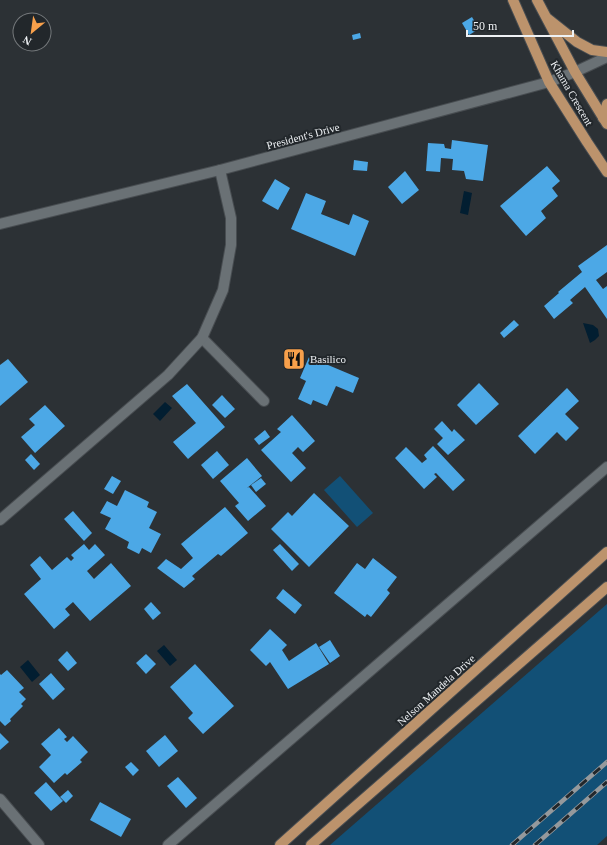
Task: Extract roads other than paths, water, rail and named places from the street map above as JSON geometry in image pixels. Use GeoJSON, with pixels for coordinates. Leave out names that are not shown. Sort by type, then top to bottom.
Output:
{"type":"FeatureCollection","features":[{"type":"Feature","properties":{"kind":"main road","name":"Khama Crescent"},"geometry":{"type":"LineString","coordinates":[[513,0],[549,82],[607,172]]}},
{"type":"Feature","properties":{"kind":"main road","name":"Khama Crescent"},"geometry":{"type":"LineString","coordinates":[[537,0],[575,72],[605,121]]}},
{"type":"Feature","properties":{"kind":"main road"},"geometry":{"type":"LineString","coordinates":[[545,17],[577,42],[592,50],[607,52]]}},
{"type":"Feature","properties":{"kind":"main road"},"geometry":{"type":"LineString","coordinates":[[605,121],[607,104]]}},
{"type":"Feature","properties":{"kind":"main road","name":"Nelson Mandela Drive"},"geometry":{"type":"LineString","coordinates":[[280,845],[607,552]]}},
{"type":"Feature","properties":{"kind":"main road"},"geometry":{"type":"LineString","coordinates":[[311,845],[607,587]]}},
{"type":"Feature","properties":{"kind":"street","name":"President's Drive"},"geometry":{"type":"LineString","coordinates":[[0,224],[220,170],[549,82],[607,57]]}},
{"type":"Feature","properties":{"kind":"street"},"geometry":{"type":"LineString","coordinates":[[0,520],[168,375],[202,338],[223,290],[231,246],[231,218],[220,170]]}},
{"type":"Feature","properties":{"kind":"street"},"geometry":{"type":"LineString","coordinates":[[202,338],[264,401]]}},
{"type":"Feature","properties":{"kind":"street"},"geometry":{"type":"LineString","coordinates":[[168,845],[607,467]]}},
{"type":"Feature","properties":{"kind":"street"},"geometry":{"type":"LineString","coordinates":[[0,799],[39,845]]}},
{"type":"Feature","properties":{"kind":"railway"},"geometry":{"type":"LineString","coordinates":[[512,845],[607,762]]}},
{"type":"Feature","properties":{"kind":"railway"},"geometry":{"type":"LineString","coordinates":[[535,845],[607,782]]}},
{"type":"Feature","properties":{"kind":"place","name":"Basilico"},"geometry":{"type":"Point","coordinates":[294,359]}}]}
